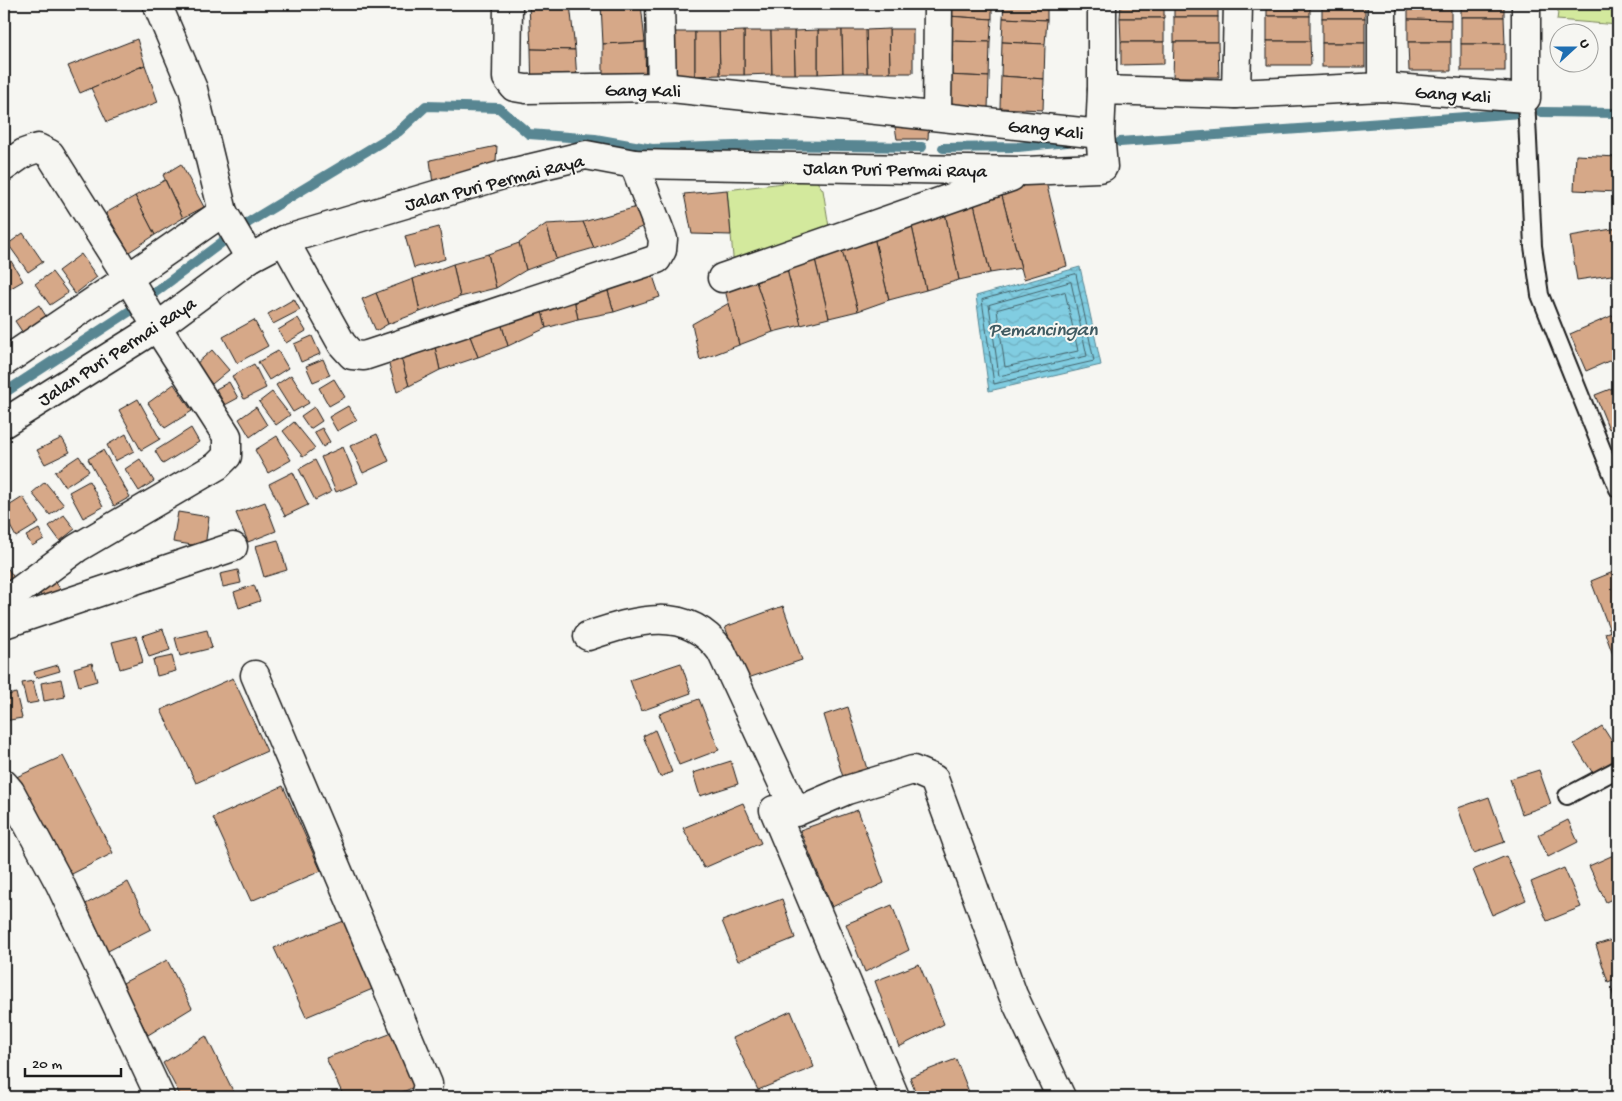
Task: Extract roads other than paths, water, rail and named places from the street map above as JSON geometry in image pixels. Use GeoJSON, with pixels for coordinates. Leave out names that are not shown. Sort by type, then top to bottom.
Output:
{"type":"FeatureCollection","features":[{"type":"Feature","properties":{"kind":"street"},"geometry":{"type":"LineString","coordinates":[[157,4],[193,89],[225,215],[249,256]]}},
{"type":"Feature","properties":{"kind":"street","name":"Gang Kali"},"geometry":{"type":"LineString","coordinates":[[508,4],[507,78],[514,87],[526,89],[662,87],[1100,134],[1102,90],[1236,94],[1382,87],[1526,98]]}},
{"type":"Feature","properties":{"kind":"street"},"geometry":{"type":"LineString","coordinates":[[660,4],[662,87]]}},
{"type":"Feature","properties":{"kind":"street"},"geometry":{"type":"LineString","coordinates":[[937,116],[938,4]]}},
{"type":"Feature","properties":{"kind":"street"},"geometry":{"type":"LineString","coordinates":[[1102,4],[1102,90]]}},
{"type":"Feature","properties":{"kind":"street"},"geometry":{"type":"LineString","coordinates":[[1236,94],[1238,4]]}},
{"type":"Feature","properties":{"kind":"street"},"geometry":{"type":"LineString","coordinates":[[1382,4],[1382,87]]}},
{"type":"Feature","properties":{"kind":"street"},"geometry":{"type":"LineString","coordinates":[[1526,4],[1526,98]]}},
{"type":"Feature","properties":{"kind":"street","name":"Jalan Puri Permai Raya"},"geometry":{"type":"LineString","coordinates":[[4,423],[155,323],[249,256],[284,240],[506,174],[586,155],[634,164],[1026,171],[1103,167],[1100,134]]}},
{"type":"Feature","properties":{"kind":"street"},"geometry":{"type":"LineString","coordinates":[[4,168],[24,152],[38,148],[50,154],[227,436],[227,456],[217,466],[77,548],[4,602]]}},
{"type":"Feature","properties":{"kind":"street"},"geometry":{"type":"LineString","coordinates":[[284,240],[342,344],[352,355],[364,356],[656,259],[662,250],[663,239],[634,164]]}},
{"type":"Feature","properties":{"kind":"street"},"geometry":{"type":"LineString","coordinates":[[722,278],[1026,171]]}},
{"type":"Feature","properties":{"kind":"street"},"geometry":{"type":"LineString","coordinates":[[4,362],[130,282],[225,215]]}},
{"type":"Feature","properties":{"kind":"street"},"geometry":{"type":"LineString","coordinates":[[4,624],[233,547]]}},
{"type":"Feature","properties":{"kind":"street"},"geometry":{"type":"LineString","coordinates":[[588,636],[621,625],[662,619],[685,623],[712,639],[721,651],[796,812],[847,790],[914,770],[934,779],[1012,995],[1061,1097]]}},
{"type":"Feature","properties":{"kind":"street"},"geometry":{"type":"LineString","coordinates":[[255,675],[428,1084],[425,1097]]}},
{"type":"Feature","properties":{"kind":"street"},"geometry":{"type":"LineString","coordinates":[[4,784],[10,791],[60,884],[160,1097]]}},
{"type":"Feature","properties":{"kind":"street"},"geometry":{"type":"LineString","coordinates":[[774,810],[895,1097]]}},
{"type":"Feature","properties":{"kind":"lane"},"geometry":{"type":"LineString","coordinates":[[1526,98],[1532,246],[1540,295],[1618,489]]}},
{"type":"Feature","properties":{"kind":"lane"},"geometry":{"type":"LineString","coordinates":[[1567,796],[1618,769]]}},
{"type":"Feature","properties":{"kind":"water","name":"Pemancingan"},"geometry":{"type":"Polygon","coordinates":[[[1080,267],[1101,365],[989,391],[976,296],[1080,267]]]}},
{"type":"Feature","properties":{"kind":"waterway"},"geometry":{"type":"LineString","coordinates":[[4,393],[130,311],[249,222],[398,132],[426,106],[499,108],[529,134],[595,139],[652,149],[762,145],[922,147]]}},
{"type":"Feature","properties":{"kind":"waterway"},"geometry":{"type":"LineString","coordinates":[[1541,112],[1618,113]]}},
{"type":"Feature","properties":{"kind":"waterway"},"geometry":{"type":"LineString","coordinates":[[1120,142],[1521,113]]}},
{"type":"Feature","properties":{"kind":"waterway"},"geometry":{"type":"LineString","coordinates":[[943,148],[1018,147],[1067,142]]}}]}
